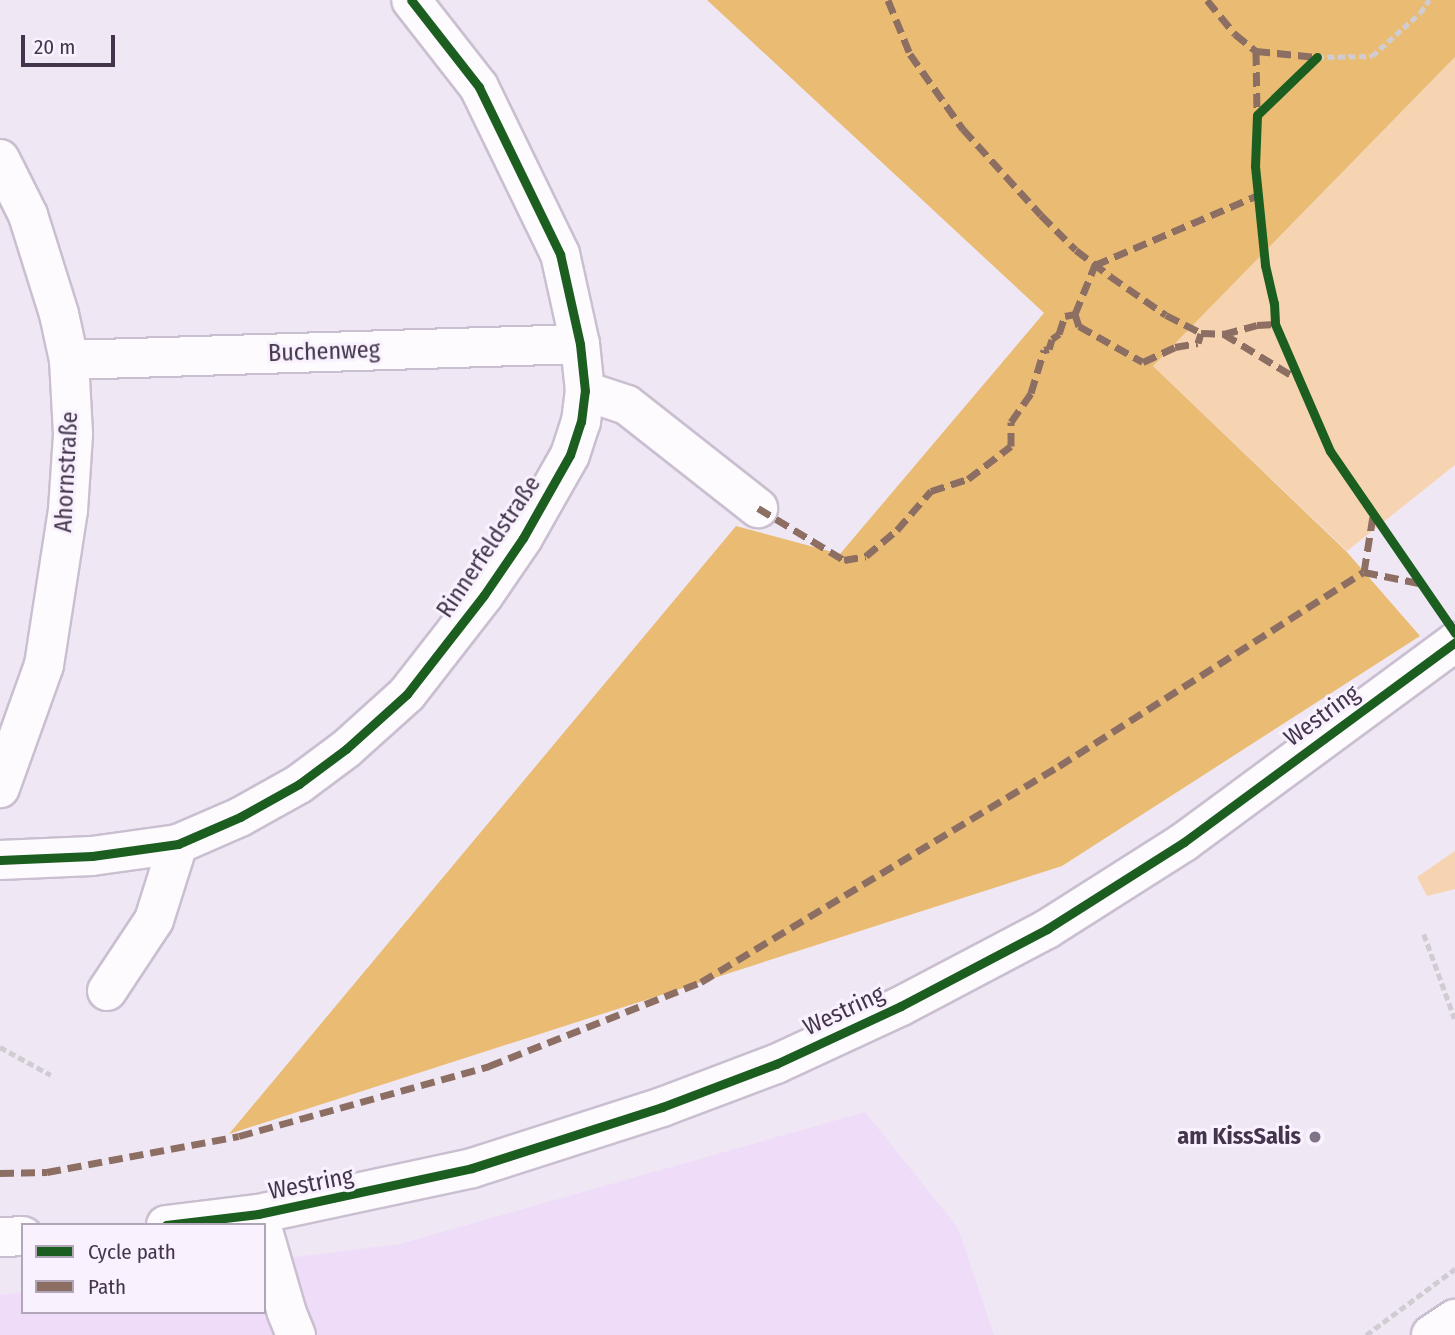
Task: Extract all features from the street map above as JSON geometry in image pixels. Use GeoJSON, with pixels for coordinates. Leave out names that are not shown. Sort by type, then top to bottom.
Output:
{"type":"FeatureCollection","features":[{"type":"Feature","properties":{"kind":"street","name":"Rinnerfeldstraße"},"geometry":{"type":"LineString","coordinates":[[0,860],[92,856],[178,844],[240,817],[299,784],[346,749],[407,694],[484,595],[523,538],[570,455],[581,422],[585,391],[580,344],[560,254],[479,88],[411,0]]}},
{"type":"Feature","properties":{"kind":"street","name":"Ahornstraße"},"geometry":{"type":"LineString","coordinates":[[0,159],[28,215],[40,249],[69,360],[73,435],[68,510],[46,652],[0,788]]}},
{"type":"Feature","properties":{"kind":"street","name":"Buchenweg"},"geometry":{"type":"LineString","coordinates":[[69,360],[580,344]]}},
{"type":"Feature","properties":{"kind":"street"},"geometry":{"type":"LineString","coordinates":[[585,391],[627,405],[758,508]]}},
{"type":"Feature","properties":{"kind":"street","name":"Westring"},"geometry":{"type":"LineString","coordinates":[[265,1223],[472,1168],[662,1107],[776,1064],[901,1006],[1047,929],[1184,842],[1455,642]]}},
{"type":"Feature","properties":{"kind":"street"},"geometry":{"type":"LineString","coordinates":[[107,991],[154,919],[178,844]]}},
{"type":"Feature","properties":{"kind":"street"},"geometry":{"type":"LineString","coordinates":[[0,1237],[21,1236]]}},
{"type":"Feature","properties":{"kind":"street"},"geometry":{"type":"LineString","coordinates":[[266,1242],[286,1313],[296,1335]]}},
{"type":"Feature","properties":{"kind":"street"},"geometry":{"type":"LineString","coordinates":[[1431,1335],[1455,1319]]}},
{"type":"Feature","properties":{"kind":"path"},"geometry":{"type":"LineString","coordinates":[[1307,66],[1317,57],[1372,56],[1420,13],[1429,0]]}},
{"type":"Feature","properties":{"kind":"path"},"geometry":{"type":"LineString","coordinates":[[1424,934],[1455,1019]]}},
{"type":"Feature","properties":{"kind":"path"},"geometry":{"type":"LineString","coordinates":[[0,1047],[51,1075]]}},
{"type":"Feature","properties":{"kind":"path"},"geometry":{"type":"LineString","coordinates":[[1366,1335],[1455,1269]]}},
{"type":"Feature","properties":{"kind":"shaded area"},"geometry":{"type":"Polygon","coordinates":[[[707,0],[1455,0],[1455,57],[1153,366],[1346,551],[1420,636],[1062,866],[229,1134],[736,526],[840,554],[1044,313],[707,0]]]}},
{"type":"Feature","properties":{"kind":"shaded area"},"geometry":{"type":"Polygon","coordinates":[[[1455,57],[1455,465],[1347,551],[1153,366],[1455,57]]]}},
{"type":"Feature","properties":{"kind":"shaded area"},"geometry":{"type":"Polygon","coordinates":[[[1455,851],[1455,889],[1427,896],[1417,877],[1455,851]]]}},
{"type":"Feature","properties":{"kind":"shaded area"},"geometry":{"type":"Polygon","coordinates":[[[865,1112],[958,1228],[994,1335],[0,1335],[0,1295],[21,1292],[21,1314],[266,1314],[266,1261],[400,1244],[865,1112]]]}},
{"type":"Feature","properties":{"kind":"marked path"},"geometry":{"type":"LineString","coordinates":[[888,0],[910,54],[963,129],[1041,215],[1076,250],[1110,276],[1166,315],[1201,333]]}},
{"type":"Feature","properties":{"kind":"marked path"},"geometry":{"type":"LineString","coordinates":[[1207,0],[1235,34],[1256,51],[1317,57]]}},
{"type":"Feature","properties":{"kind":"marked path"},"geometry":{"type":"LineString","coordinates":[[1256,51],[1257,115]]}},
{"type":"Feature","properties":{"kind":"marked path"},"geometry":{"type":"LineString","coordinates":[[1075,314],[1095,265],[1258,195]]}},
{"type":"Feature","properties":{"kind":"marked path"},"geometry":{"type":"LineString","coordinates":[[758,508],[844,560],[866,556],[897,530],[931,491],[968,479],[1011,446],[1011,422],[1031,393],[1044,350],[1049,349],[1052,339],[1059,334],[1065,316],[1075,314],[1079,326],[1143,362],[1175,347],[1198,343],[1201,333],[1224,334],[1257,325],[1275,324]]}},
{"type":"Feature","properties":{"kind":"marked path"},"geometry":{"type":"LineString","coordinates":[[1224,334],[1296,378]]}},
{"type":"Feature","properties":{"kind":"marked path"},"geometry":{"type":"LineString","coordinates":[[1364,572],[1373,516]]}},
{"type":"Feature","properties":{"kind":"marked path"},"geometry":{"type":"LineString","coordinates":[[0,1173],[47,1172],[239,1136],[489,1066],[701,982],[1059,766],[1364,572],[1419,583]]}},
{"type":"Feature","properties":{"kind":"cycle path"},"geometry":{"type":"LineString","coordinates":[[0,860],[92,856],[178,844],[240,817],[299,784],[346,749],[407,694],[484,595],[523,538],[570,455],[581,422],[585,391],[580,344],[560,254],[479,87],[411,0]]}},
{"type":"Feature","properties":{"kind":"cycle path"},"geometry":{"type":"LineString","coordinates":[[1317,57],[1257,115],[1255,166],[1265,265],[1274,303],[1275,324],[1330,451],[1455,633]]}},
{"type":"Feature","properties":{"kind":"cycle path"},"geometry":{"type":"LineString","coordinates":[[183,1223],[258,1214],[472,1168],[662,1107],[776,1064],[901,1006],[1047,929],[1184,842],[1455,642]]}},
{"type":"Feature","properties":{"kind":"place","name":"am KissSalis"},"geometry":{"type":"Point","coordinates":[1315,1137]}}]}
